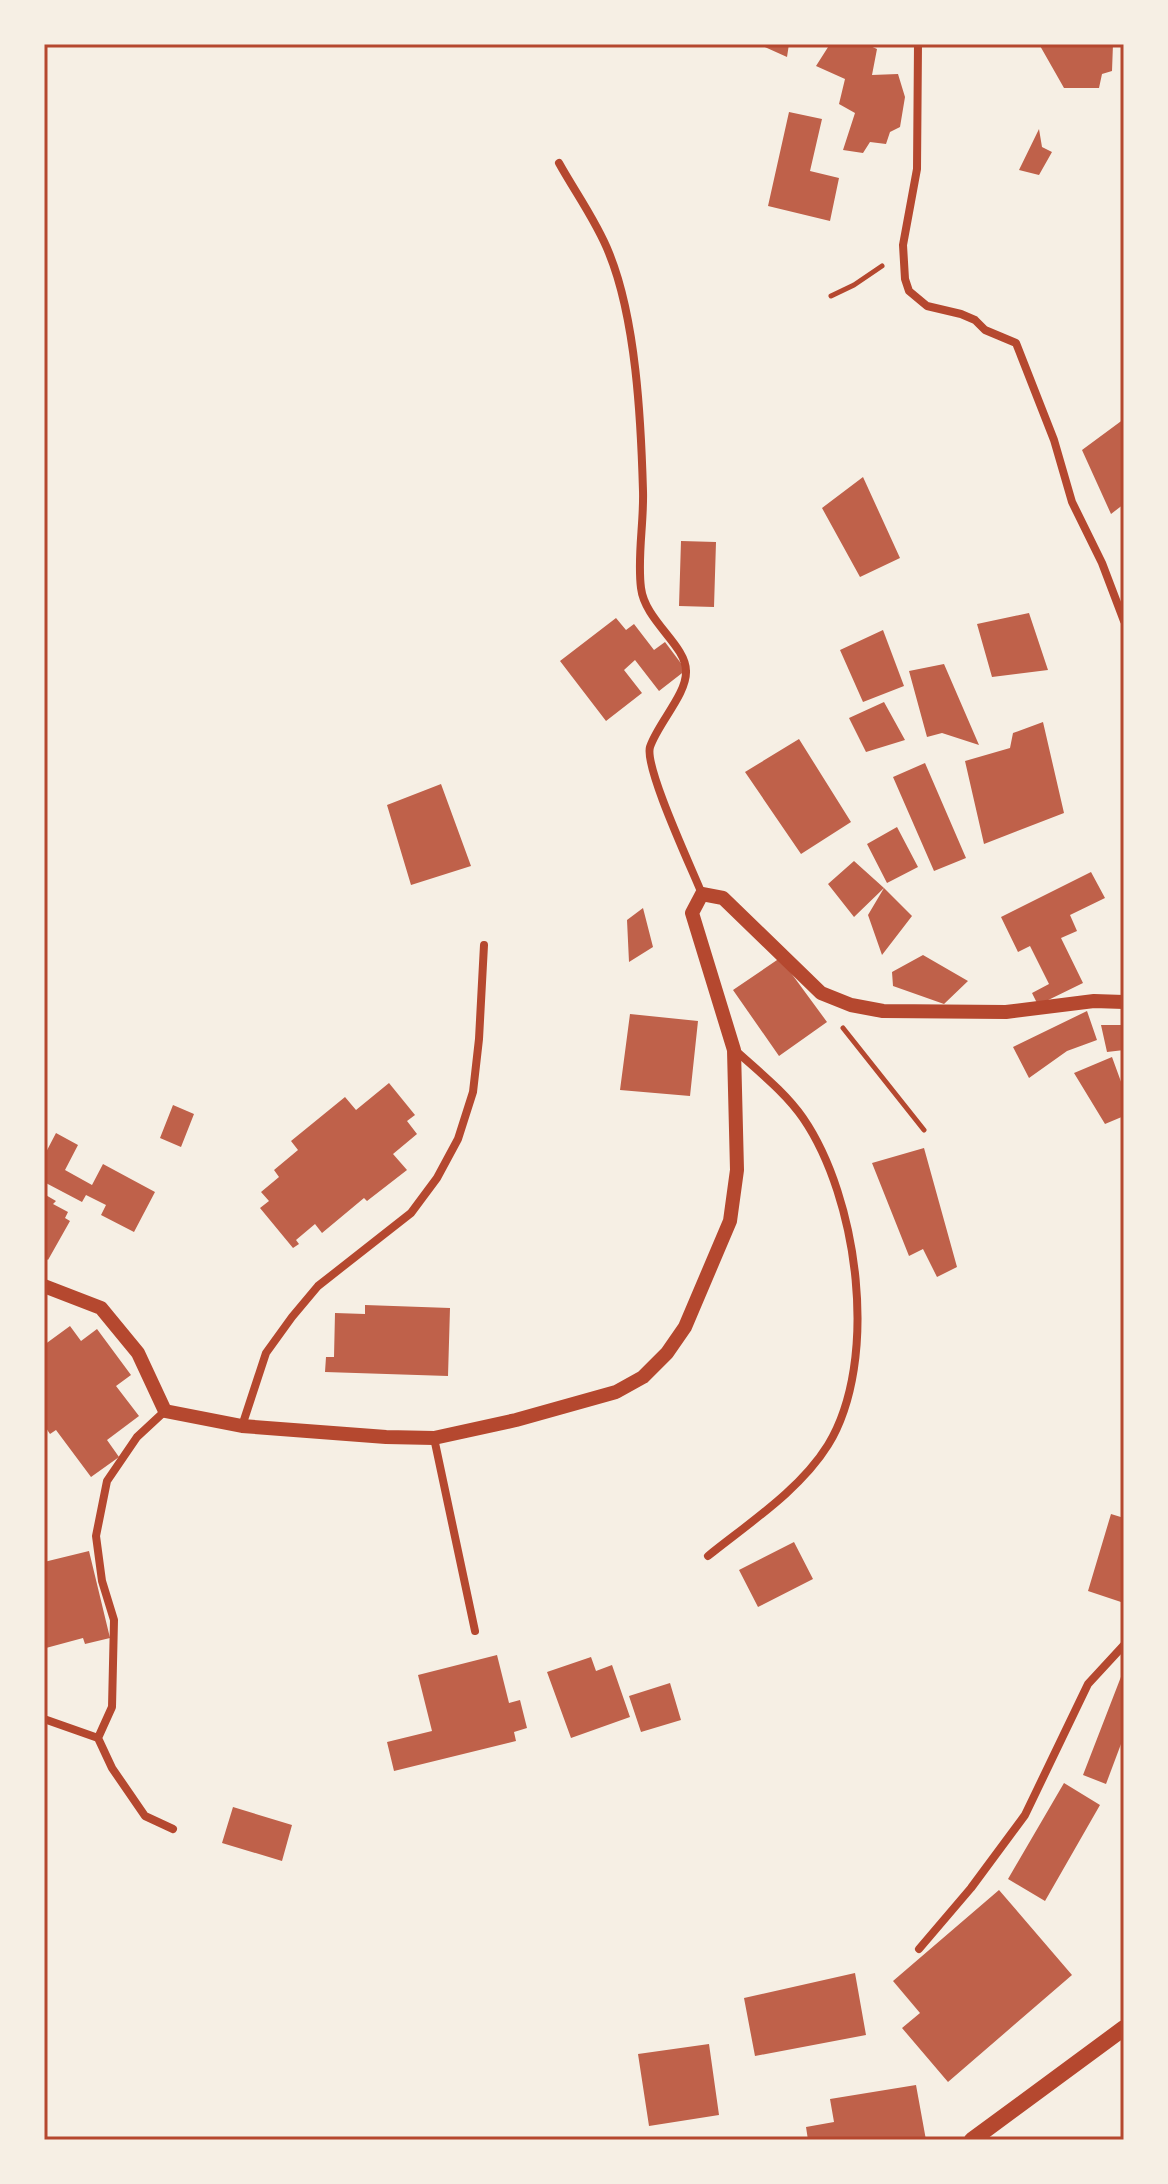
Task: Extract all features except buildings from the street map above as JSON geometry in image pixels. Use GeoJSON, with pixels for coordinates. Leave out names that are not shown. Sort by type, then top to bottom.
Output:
{"type":"FeatureCollection","features":[{"type":"Feature","properties":{"kind":"main road"},"geometry":{"type":"LineString","coordinates":[[972,2140],[1124,2028]]}},
{"type":"Feature","properties":{"kind":"street"},"geometry":{"type":"LineString","coordinates":[[918,44],[917,169],[903,245],[905,279],[909,291],[918,301],[938,311],[961,314],[975,320],[985,330],[1016,343],[1054,440],[1072,502],[1102,563],[1124,621]]}},
{"type":"Feature","properties":{"kind":"street"},"geometry":{"type":"LineString","coordinates":[[165,1411],[242,1426],[434,1438],[516,1420],[616,1392],[643,1377],[667,1353],[685,1327],[730,1221],[737,1170],[734,1050],[692,913],[702,894],[654,776],[648,751],[657,728],[684,686],[687,674],[685,662],[648,612],[641,589],[643,493],[637,388],[621,292],[609,252],[559,163]]}},
{"type":"Feature","properties":{"kind":"street"},"geometry":{"type":"LineString","coordinates":[[702,894],[723,898],[821,993],[851,1005],[883,1011],[1006,1012],[1094,1001],[1124,1002]]}},
{"type":"Feature","properties":{"kind":"street"},"geometry":{"type":"LineString","coordinates":[[242,1426],[266,1353],[292,1317],[318,1286],[411,1213],[437,1178],[458,1139],[473,1092],[484,945]]}},
{"type":"Feature","properties":{"kind":"street"},"geometry":{"type":"LineString","coordinates":[[708,1556],[792,1487],[828,1445],[847,1404],[858,1332],[854,1260],[839,1193],[817,1141],[776,1086],[734,1050]]}},
{"type":"Feature","properties":{"kind":"street"},"geometry":{"type":"LineString","coordinates":[[44,1286],[101,1308],[138,1353],[165,1411]]}},
{"type":"Feature","properties":{"kind":"street"},"geometry":{"type":"LineString","coordinates":[[98,1738],[112,1707],[114,1620],[102,1581],[96,1536],[107,1481],[137,1437],[165,1411]]}},
{"type":"Feature","properties":{"kind":"street"},"geometry":{"type":"LineString","coordinates":[[434,1438],[475,1631]]}},
{"type":"Feature","properties":{"kind":"street"},"geometry":{"type":"LineString","coordinates":[[919,1949],[971,1888],[1025,1815],[1088,1684],[1124,1645]]}},
{"type":"Feature","properties":{"kind":"street"},"geometry":{"type":"LineString","coordinates":[[44,1719],[98,1738],[112,1768],[145,1816],[173,1829]]}},
{"type":"Feature","properties":{"kind":"path"},"geometry":{"type":"LineString","coordinates":[[831,296],[878,271],[903,245]]}},
{"type":"Feature","properties":{"kind":"path"},"geometry":{"type":"LineString","coordinates":[[821,993],[853,1044],[924,1130]]}}]}
